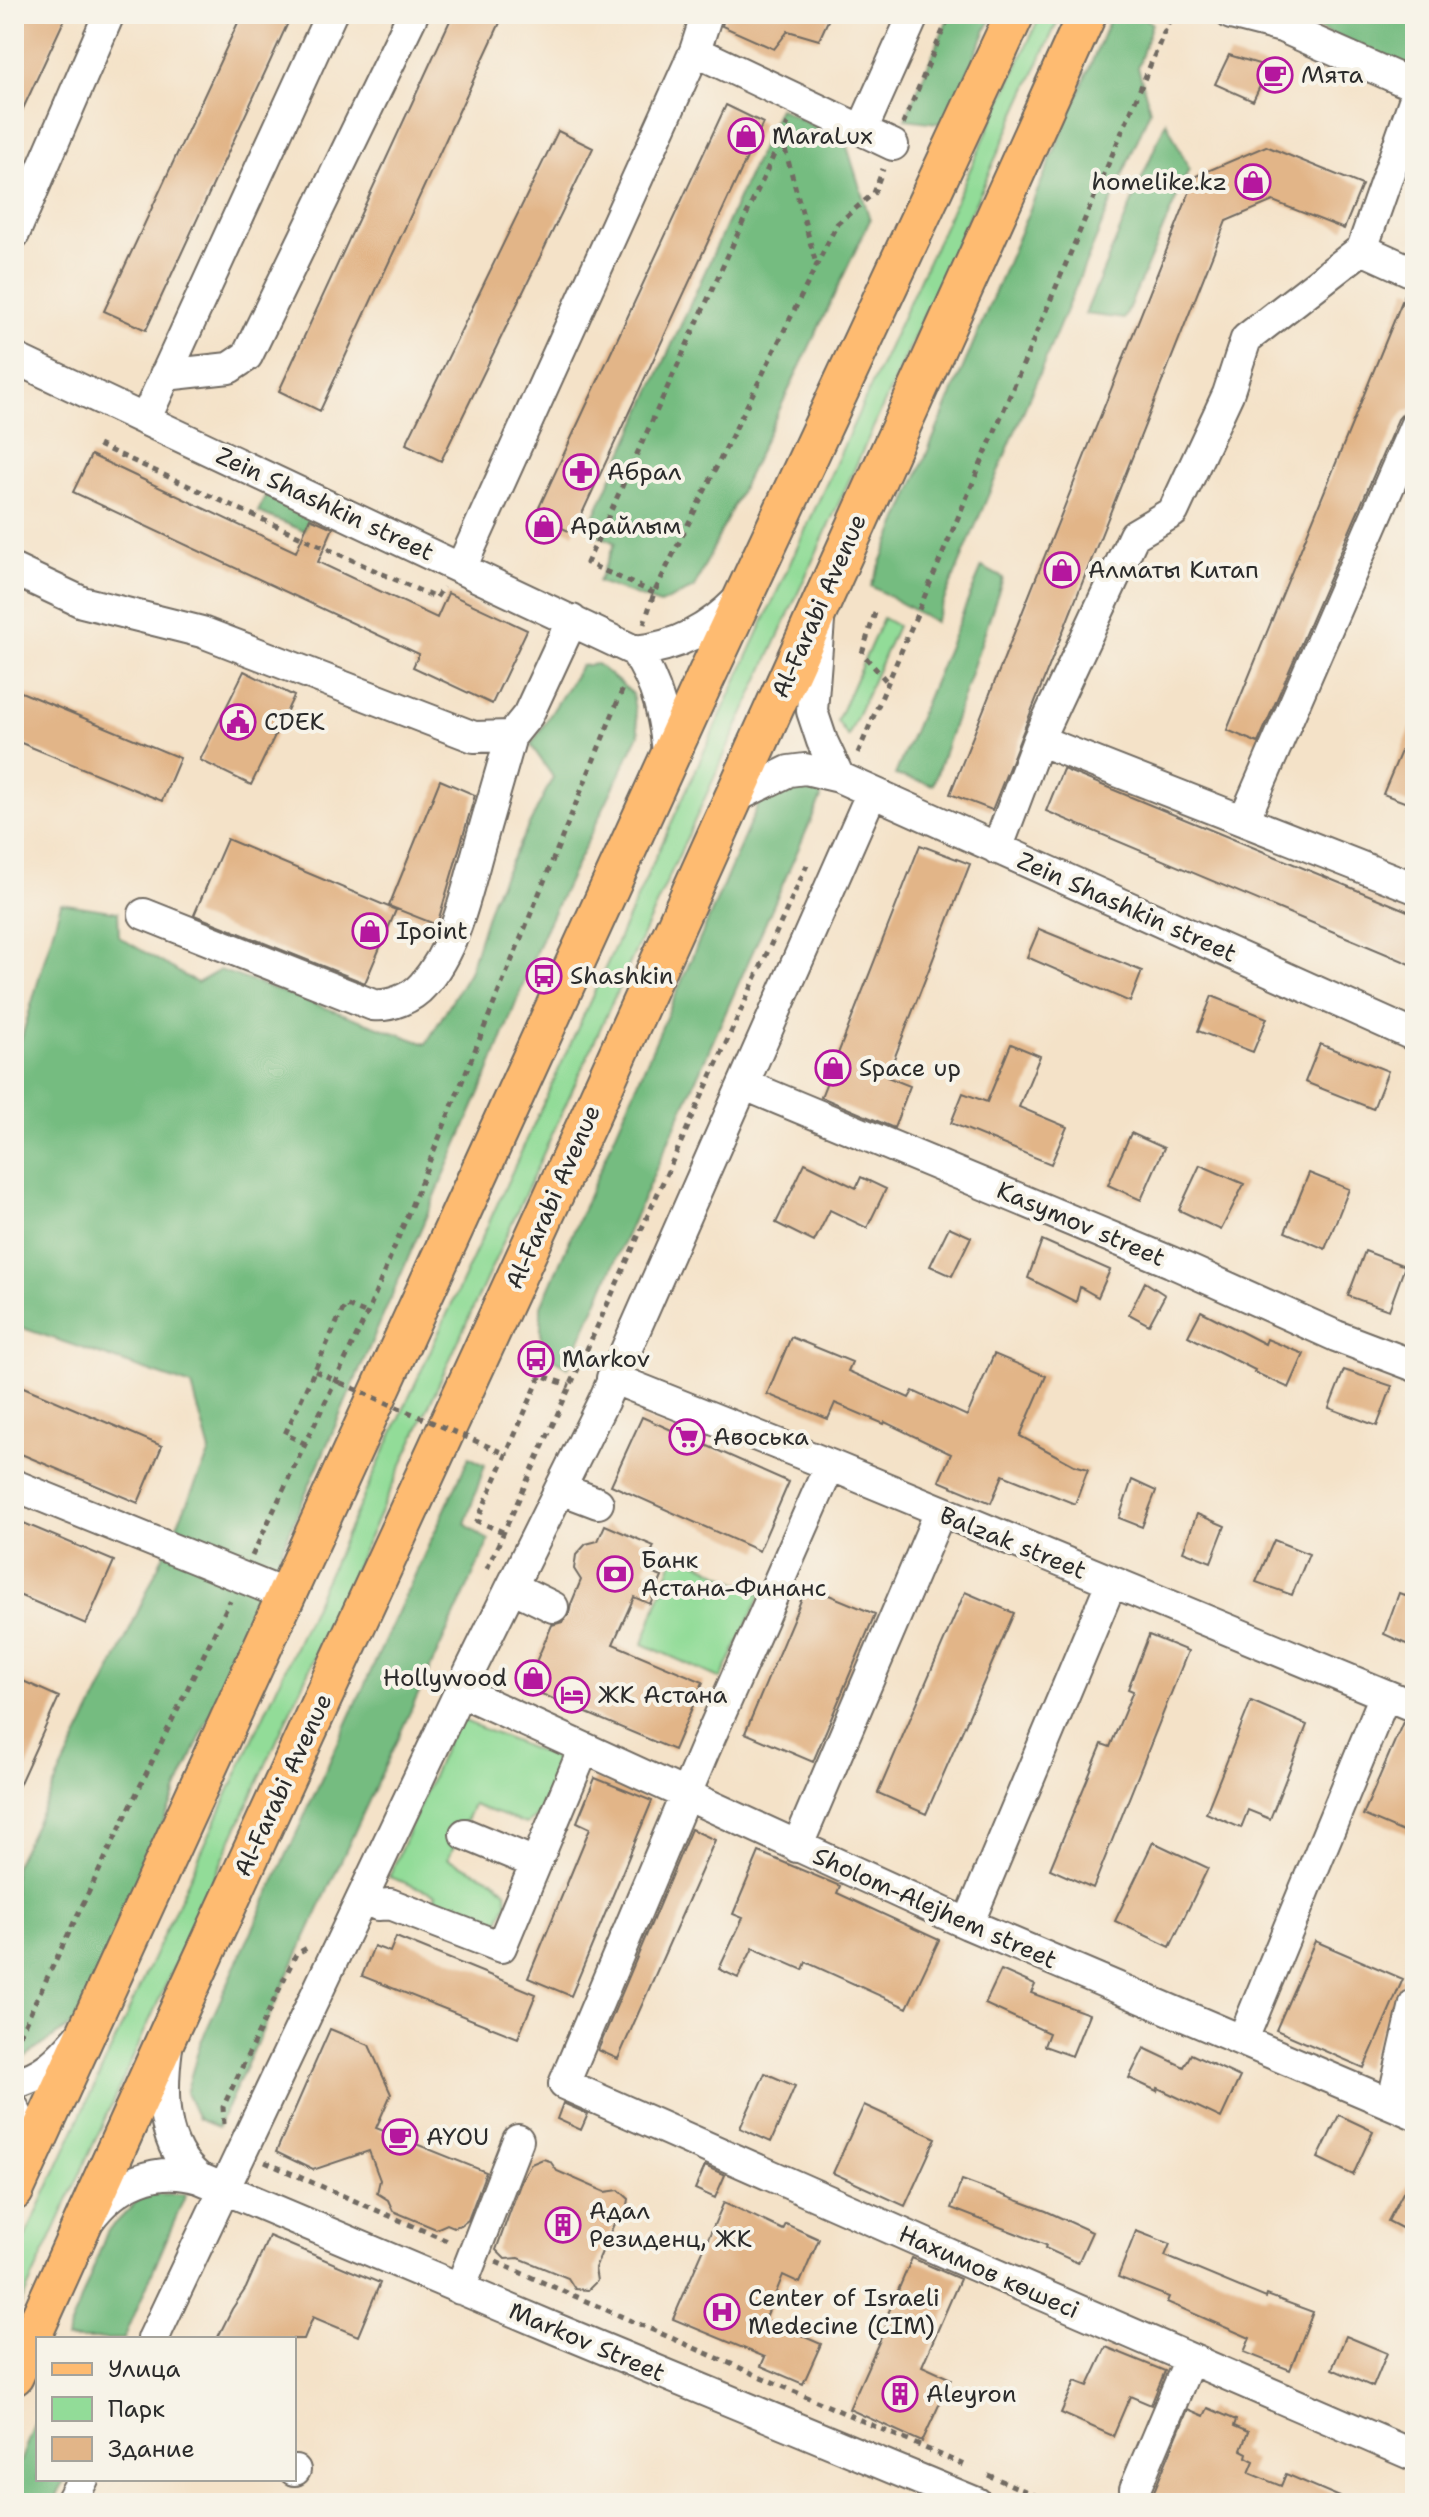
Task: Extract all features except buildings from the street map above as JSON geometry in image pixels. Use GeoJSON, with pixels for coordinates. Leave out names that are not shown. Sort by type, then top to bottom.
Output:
{"type":"FeatureCollection","features":[{"type":"Feature","properties":{"kind":"main road"},"geometry":{"type":"LineString","coordinates":[[15,2190],[745,593],[1015,14]]}},
{"type":"Feature","properties":{"kind":"main road","name":"Al-Farabi Avenue"},"geometry":{"type":"LineString","coordinates":[[14,2376],[169,2032],[438,1451],[1087,14]]}},
{"type":"Feature","properties":{"kind":"street"},"geometry":{"type":"LineString","coordinates":[[14,234],[109,14]]}},
{"type":"Feature","properties":{"kind":"street"},"geometry":{"type":"LineString","coordinates":[[145,420],[331,14]]}},
{"type":"Feature","properties":{"kind":"street"},"geometry":{"type":"LineString","coordinates":[[165,375],[229,368],[247,356],[413,14]]}},
{"type":"Feature","properties":{"kind":"street"},"geometry":{"type":"LineString","coordinates":[[458,566],[695,51],[707,14]]}},
{"type":"Feature","properties":{"kind":"street"},"geometry":{"type":"LineString","coordinates":[[862,130],[914,14]]}},
{"type":"Feature","properties":{"kind":"street"},"geometry":{"type":"LineString","coordinates":[[1231,14],[1282,27],[1415,86]]}},
{"type":"Feature","properties":{"kind":"street"},"geometry":{"type":"LineString","coordinates":[[695,51],[893,145]]}},
{"type":"Feature","properties":{"kind":"street"},"geometry":{"type":"LineString","coordinates":[[997,849],[1038,740],[1134,535],[1173,512],[1228,394],[1246,339],[1362,249],[1415,98]]}},
{"type":"Feature","properties":{"kind":"street"},"geometry":{"type":"LineString","coordinates":[[1362,249],[1415,273]]}},
{"type":"Feature","properties":{"kind":"street","name":"Zein Shashkin street"},"geometry":{"type":"LineString","coordinates":[[14,358],[572,620],[635,653]]}},
{"type":"Feature","properties":{"kind":"street"},"geometry":{"type":"LineString","coordinates":[[1244,820],[1415,426]]}},
{"type":"Feature","properties":{"kind":"street"},"geometry":{"type":"LineString","coordinates":[[14,570],[82,602],[202,632],[474,737],[511,736]]}},
{"type":"Feature","properties":{"kind":"street"},"geometry":{"type":"LineString","coordinates":[[669,759],[659,698],[651,674],[635,653],[661,649],[689,638],[714,622],[745,593]]}},
{"type":"Feature","properties":{"kind":"street"},"geometry":{"type":"LineString","coordinates":[[820,608],[812,711],[822,741],[847,768]]}},
{"type":"Feature","properties":{"kind":"street"},"geometry":{"type":"LineString","coordinates":[[144,914],[373,1005],[388,1005],[402,1000],[424,985],[445,950],[462,910],[511,736],[528,715],[572,620]]}},
{"type":"Feature","properties":{"kind":"street"},"geometry":{"type":"LineString","coordinates":[[1038,740],[1415,888]]}},
{"type":"Feature","properties":{"kind":"street","name":"Zein Shashkin street"},"geometry":{"type":"LineString","coordinates":[[732,799],[789,771],[847,768],[872,792],[1415,1036]]}},
{"type":"Feature","properties":{"kind":"street"},"geometry":{"type":"LineString","coordinates":[[154,2337],[211,2183],[241,2151],[460,1691],[561,1489],[745,1085],[872,792]]}},
{"type":"Feature","properties":{"kind":"street","name":"Kasymov street"},"geometry":{"type":"LineString","coordinates":[[745,1085],[1171,1262],[1336,1336],[1415,1366]]}},
{"type":"Feature","properties":{"kind":"street","name":"Balzak street"},"geometry":{"type":"LineString","coordinates":[[612,1378],[1415,1707]]}},
{"type":"Feature","properties":{"kind":"street"},"geometry":{"type":"LineString","coordinates":[[686,1793],[830,1465]]}},
{"type":"Feature","properties":{"kind":"street"},"geometry":{"type":"LineString","coordinates":[[14,1485],[286,1595]]}},
{"type":"Feature","properties":{"kind":"street"},"geometry":{"type":"LineString","coordinates":[[561,1489],[598,1503]]}},
{"type":"Feature","properties":{"kind":"street"},"geometry":{"type":"LineString","coordinates":[[797,1847],[940,1512]]}},
{"type":"Feature","properties":{"kind":"street"},"geometry":{"type":"LineString","coordinates":[[968,1924],[1111,1583]]}},
{"type":"Feature","properties":{"kind":"street"},"geometry":{"type":"LineString","coordinates":[[512,1587],[553,1607]]}},
{"type":"Feature","properties":{"kind":"street","name":"Sholom-Alejhem street"},"geometry":{"type":"LineString","coordinates":[[460,1691],[968,1924],[1403,2109]]}},
{"type":"Feature","properties":{"kind":"street"},"geometry":{"type":"LineString","coordinates":[[1243,2039],[1385,1695]]}},
{"type":"Feature","properties":{"kind":"street"},"geometry":{"type":"LineString","coordinates":[[362,1899],[378,1905],[390,1904],[501,1947],[584,1748]]}},
{"type":"Feature","properties":{"kind":"street","name":"Нахимов көшесі"},"geometry":{"type":"LineString","coordinates":[[686,1793],[564,2084],[1415,2456]]}},
{"type":"Feature","properties":{"kind":"street"},"geometry":{"type":"LineString","coordinates":[[465,1834],[535,1863]]}},
{"type":"Feature","properties":{"kind":"street"},"geometry":{"type":"LineString","coordinates":[[1403,2109],[1415,2004]]}},
{"type":"Feature","properties":{"kind":"street"},"geometry":{"type":"LineString","coordinates":[[14,2083],[37,2077],[56,2063],[92,2021]]}},
{"type":"Feature","properties":{"kind":"street"},"geometry":{"type":"LineString","coordinates":[[169,2032],[165,2067],[167,2126],[180,2159],[211,2183]]}},
{"type":"Feature","properties":{"kind":"street"},"geometry":{"type":"LineString","coordinates":[[14,2109],[19,2119],[15,2190]]}},
{"type":"Feature","properties":{"kind":"street"},"geometry":{"type":"LineString","coordinates":[[460,2289],[518,2140]]}},
{"type":"Feature","properties":{"kind":"street"},"geometry":{"type":"LineString","coordinates":[[76,2237],[96,2210],[132,2182],[151,2174],[182,2173],[211,2183]]}},
{"type":"Feature","properties":{"kind":"street","name":"Markov Street"},"geometry":{"type":"LineString","coordinates":[[211,2183],[977,2503]]}},
{"type":"Feature","properties":{"kind":"street"},"geometry":{"type":"LineString","coordinates":[[1135,2489],[1190,2359]]}},
{"type":"Feature","properties":{"kind":"street"},"geometry":{"type":"LineString","coordinates":[[70,2503],[82,2481]]}},
{"type":"Feature","properties":{"kind":"path"},"geometry":{"type":"LineString","coordinates":[[14,2046],[338,1382],[635,653],[654,593],[837,224],[874,193],[950,14]]}},
{"type":"Feature","properties":{"kind":"path"},"geometry":{"type":"LineString","coordinates":[[847,768],[888,683],[1172,14]]}},
{"type":"Feature","properties":{"kind":"path"},"geometry":{"type":"LineString","coordinates":[[654,593],[587,563],[798,101]]}},
{"type":"Feature","properties":{"kind":"path"},"geometry":{"type":"LineString","coordinates":[[782,137],[816,265]]}},
{"type":"Feature","properties":{"kind":"path"},"geometry":{"type":"LineString","coordinates":[[98,445],[436,598],[458,566]]}},
{"type":"Feature","properties":{"kind":"path"},"geometry":{"type":"LineString","coordinates":[[875,613],[862,653],[888,683]]}},
{"type":"Feature","properties":{"kind":"path"},"geometry":{"type":"LineString","coordinates":[[485,1572],[807,863]]}},
{"type":"Feature","properties":{"kind":"path"},"geometry":{"type":"LineString","coordinates":[[306,1444],[285,1434],[345,1305],[367,1314]]}},
{"type":"Feature","properties":{"kind":"path"},"geometry":{"type":"LineString","coordinates":[[315,1371],[508,1455]]}},
{"type":"Feature","properties":{"kind":"path"},"geometry":{"type":"LineString","coordinates":[[503,1532],[477,1521],[541,1375],[570,1386]]}},
{"type":"Feature","properties":{"kind":"path"},"geometry":{"type":"LineString","coordinates":[[339,1949],[321,1941],[296,1954],[223,2107],[228,2147],[969,2467]]}},
{"type":"Feature","properties":{"kind":"path"},"geometry":{"type":"LineString","coordinates":[[983,2473],[1053,2503]]}},
{"type":"Feature","properties":{"kind":"green space"},"geometry":{"type":"Polygon","coordinates":[[[950,14],[993,14],[945,124],[905,119],[950,14]]]}},
{"type":"Feature","properties":{"kind":"green space"},"geometry":{"type":"Polygon","coordinates":[[[1041,14],[1061,14],[14,2319],[14,2262],[1041,14]]]}},
{"type":"Feature","properties":{"kind":"green space"},"geometry":{"type":"Polygon","coordinates":[[[1112,14],[1137,14],[1152,23],[1138,67],[1150,110],[935,622],[871,586],[1112,14]]]}},
{"type":"Feature","properties":{"kind":"green space"},"geometry":{"type":"Polygon","coordinates":[[[1287,14],[1415,14],[1415,72],[1287,14]]]}},
{"type":"Feature","properties":{"kind":"green space"},"geometry":{"type":"Polygon","coordinates":[[[779,108],[846,143],[870,220],[694,588],[660,604],[598,582],[615,543],[588,530],[779,108]]]}},
{"type":"Feature","properties":{"kind":"green space"},"geometry":{"type":"Polygon","coordinates":[[[1166,121],[1189,169],[1124,319],[1085,314],[1166,121]]]}},
{"type":"Feature","properties":{"kind":"green space"},"geometry":{"type":"Polygon","coordinates":[[[269,487],[314,507],[304,531],[258,512],[269,487]]]}},
{"type":"Feature","properties":{"kind":"green space"},"geometry":{"type":"Polygon","coordinates":[[[982,567],[1003,578],[933,785],[895,775],[982,567]]]}},
{"type":"Feature","properties":{"kind":"green space"},"geometry":{"type":"Polygon","coordinates":[[[883,618],[897,626],[848,737],[837,721],[883,618]]]}},
{"type":"Feature","properties":{"kind":"green space"},"geometry":{"type":"Polygon","coordinates":[[[597,664],[632,693],[639,734],[543,934],[488,1074],[77,2021],[25,2057],[14,2054],[14,1867],[117,1658],[210,1452],[192,1386],[14,1325],[14,1064],[61,903],[118,912],[119,937],[197,983],[220,970],[426,1044],[469,972],[492,899],[553,777],[531,745],[581,666],[597,664]]]}},
{"type":"Feature","properties":{"kind":"green space"},"geometry":{"type":"Polygon","coordinates":[[[798,780],[818,783],[821,798],[568,1367],[541,1352],[541,1306],[764,791],[798,780]]]}},
{"type":"Feature","properties":{"kind":"green space"},"geometry":{"type":"Polygon","coordinates":[[[469,1457],[485,1465],[465,1524],[489,1541],[218,2127],[198,2119],[186,2093],[200,2044],[469,1457]]]}},
{"type":"Feature","properties":{"kind":"green space"},"geometry":{"type":"Polygon","coordinates":[[[676,1551],[761,1595],[721,1679],[643,1644],[676,1551]]]}},
{"type":"Feature","properties":{"kind":"green space"},"geometry":{"type":"Polygon","coordinates":[[[457,1718],[557,1759],[557,1778],[552,1797],[534,1819],[526,1824],[473,1805],[448,1859],[495,1880],[506,1891],[507,1903],[497,1925],[490,1928],[431,1909],[436,1894],[389,1877],[457,1718]]]}},
{"type":"Feature","properties":{"kind":"green space"},"geometry":{"type":"Polygon","coordinates":[[[144,2194],[186,2194],[125,2337],[67,2337],[107,2232],[144,2194]]]}},
{"type":"Feature","properties":{"kind":"green space"},"geometry":{"type":"Polygon","coordinates":[[[36,2419],[36,2481],[64,2481],[54,2503],[33,2503],[14,2491],[14,2478],[36,2419]]]}},
{"type":"Feature","properties":{"kind":"place","name":"Мята"},"geometry":{"type":"Point","coordinates":[1275,75]}},
{"type":"Feature","properties":{"kind":"place","name":"MaraLux"},"geometry":{"type":"Point","coordinates":[746,136]}},
{"type":"Feature","properties":{"kind":"place","name":"homelike.kz"},"geometry":{"type":"Point","coordinates":[1253,182]}},
{"type":"Feature","properties":{"kind":"place","name":"Абрал"},"geometry":{"type":"Point","coordinates":[581,472]}},
{"type":"Feature","properties":{"kind":"place","name":"Арайлым"},"geometry":{"type":"Point","coordinates":[544,526]}},
{"type":"Feature","properties":{"kind":"place","name":"Алматы Китап"},"geometry":{"type":"Point","coordinates":[1062,570]}},
{"type":"Feature","properties":{"kind":"place","name":"CDEK"},"geometry":{"type":"Point","coordinates":[238,722]}},
{"type":"Feature","properties":{"kind":"place","name":"Ipoint"},"geometry":{"type":"Point","coordinates":[370,931]}},
{"type":"Feature","properties":{"kind":"place","name":"Shashkin"},"geometry":{"type":"Point","coordinates":[544,976]}},
{"type":"Feature","properties":{"kind":"place","name":"Space up"},"geometry":{"type":"Point","coordinates":[833,1068]}},
{"type":"Feature","properties":{"kind":"place","name":"Markov"},"geometry":{"type":"Point","coordinates":[536,1359]}},
{"type":"Feature","properties":{"kind":"place","name":"Авоська"},"geometry":{"type":"Point","coordinates":[687,1437]}},
{"type":"Feature","properties":{"kind":"place","name":"Банк Астана-Финанс"},"geometry":{"type":"Point","coordinates":[615,1574]}},
{"type":"Feature","properties":{"kind":"place","name":"Hollywood"},"geometry":{"type":"Point","coordinates":[533,1678]}},
{"type":"Feature","properties":{"kind":"place","name":"ЖК Астана"},"geometry":{"type":"Point","coordinates":[572,1695]}},
{"type":"Feature","properties":{"kind":"place","name":"AYOU"},"geometry":{"type":"Point","coordinates":[400,2137]}},
{"type":"Feature","properties":{"kind":"place","name":"Адал Резиденц, ЖК"},"geometry":{"type":"Point","coordinates":[563,2225]}},
{"type":"Feature","properties":{"kind":"place","name":"Center of Israeli Medecine (CIM)"},"geometry":{"type":"Point","coordinates":[722,2312]}},
{"type":"Feature","properties":{"kind":"place","name":"Aleyron"},"geometry":{"type":"Point","coordinates":[900,2394]}}]}
